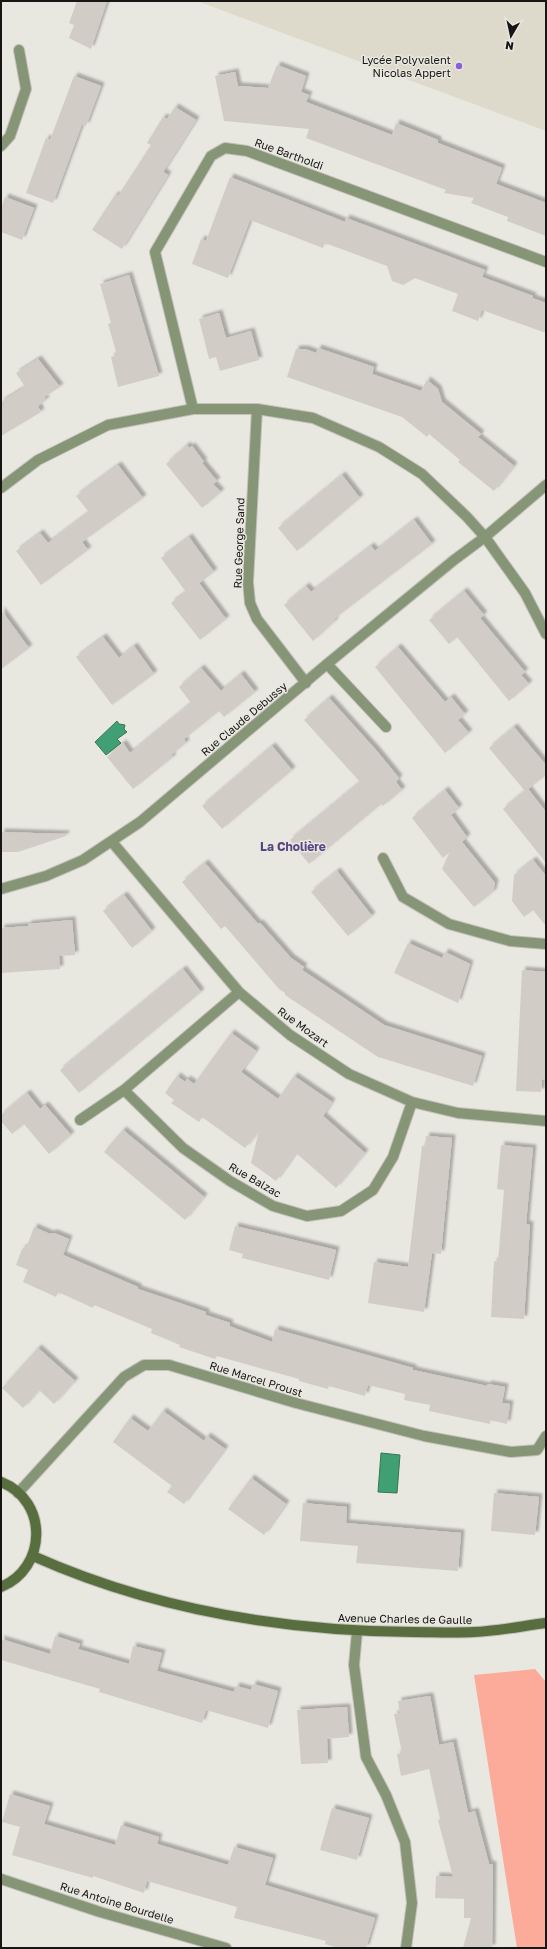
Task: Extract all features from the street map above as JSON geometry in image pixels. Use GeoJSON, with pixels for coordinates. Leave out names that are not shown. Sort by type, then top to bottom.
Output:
{"type":"FeatureCollection","features":[{"type":"Feature","properties":{"kind":"street"},"geometry":{"type":"LineString","coordinates":[[1,146],[10,136],[26,89],[19,50]]}},
{"type":"Feature","properties":{"kind":"street","name":"Rue Bartholdi"},"geometry":{"type":"LineString","coordinates":[[193,409],[155,252],[210,156],[225,148],[247,151],[546,262]]}},
{"type":"Feature","properties":{"kind":"street"},"geometry":{"type":"LineString","coordinates":[[1,488],[38,460],[108,424],[193,409],[257,409],[313,418],[379,447],[422,474],[485,537],[525,593],[546,634]]}},
{"type":"Feature","properties":{"kind":"street","name":"Rue George Sand"},"geometry":{"type":"LineString","coordinates":[[257,409],[248,582],[250,603],[257,619],[306,683]]}},
{"type":"Feature","properties":{"kind":"street","name":"Rue Claude Debussy"},"geometry":{"type":"LineString","coordinates":[[1,889],[46,876],[83,860],[140,822],[327,664],[454,560],[485,537],[546,485]]}},
{"type":"Feature","properties":{"kind":"street"},"geometry":{"type":"LineString","coordinates":[[327,664],[386,727]]}},
{"type":"Feature","properties":{"kind":"street","name":"Rue Mozart"},"geometry":{"type":"LineString","coordinates":[[112,842],[239,992],[290,1035],[349,1074],[412,1102],[458,1113],[546,1121]]}},
{"type":"Feature","properties":{"kind":"street"},"geometry":{"type":"LineString","coordinates":[[383,858],[403,897],[448,924],[510,941],[546,944]]}},
{"type":"Feature","properties":{"kind":"street"},"geometry":{"type":"LineString","coordinates":[[80,1120],[124,1090],[239,992]]}},
{"type":"Feature","properties":{"kind":"street","name":"Rue Balzac"},"geometry":{"type":"LineString","coordinates":[[124,1090],[183,1148],[230,1181],[272,1206],[307,1216],[341,1211],[373,1190],[393,1157],[412,1102]]}},
{"type":"Feature","properties":{"kind":"street","name":"Rue Marcel Proust"},"geometry":{"type":"LineString","coordinates":[[18,1493],[124,1377],[144,1365],[169,1365],[296,1404],[424,1436],[511,1452],[537,1450],[546,1436]]}},
{"type":"Feature","properties":{"kind":"street"},"geometry":{"type":"LineString","coordinates":[[1,1482],[18,1493],[32,1511],[36,1526],[37,1541],[30,1563],[19,1576],[1,1587]]}},
{"type":"Feature","properties":{"kind":"street","name":"Avenue Charles de Gaulle"},"geometry":{"type":"LineString","coordinates":[[33,1556],[102,1583],[185,1608],[268,1623],[357,1632],[474,1632],[546,1623]]}},
{"type":"Feature","properties":{"kind":"street"},"geometry":{"type":"LineString","coordinates":[[357,1632],[354,1665],[366,1757],[386,1795],[405,1842],[412,1903],[406,1948]]}},
{"type":"Feature","properties":{"kind":"street","name":"Rue Antoine Bourdelle"},"geometry":{"type":"LineString","coordinates":[[1,1879],[100,1912],[226,1948]]}},
{"type":"Feature","properties":{"kind":"shaded area","name":"Lycée Polyvalent Nicolas Appert"},"geometry":{"type":"Polygon","coordinates":[[[197,1],[546,1],[546,131],[197,1]]]}},
{"type":"Feature","properties":{"kind":"shaded area"},"geometry":{"type":"Polygon","coordinates":[[[117,721],[119,724],[125,725],[124,729],[127,732],[117,739],[121,743],[106,755],[95,742],[117,721]]]}},
{"type":"Feature","properties":{"kind":"shaded area"},"geometry":{"type":"Polygon","coordinates":[[[381,1453],[400,1455],[397,1493],[378,1492],[381,1453]]]}},
{"type":"Feature","properties":{"kind":"shaded area"},"geometry":{"type":"Polygon","coordinates":[[[535,1669],[546,1682],[546,1948],[517,1948],[474,1675],[535,1669]]]}},
{"type":"Feature","properties":{"kind":"building"},"geometry":{"type":"Polygon","coordinates":[[[77,1],[107,1],[91,49],[69,38],[74,25],[69,23],[77,1]]]}},
{"type":"Feature","properties":{"kind":"building"},"geometry":{"type":"Polygon","coordinates":[[[277,65],[306,76],[301,92],[309,95],[306,102],[392,135],[396,123],[438,140],[438,143],[502,168],[496,184],[546,203],[546,236],[507,221],[508,217],[471,203],[474,198],[444,193],[446,190],[306,138],[309,129],[224,121],[215,76],[235,72],[238,86],[268,88],[277,65]]]}},
{"type":"Feature","properties":{"kind":"building"},"geometry":{"type":"Polygon","coordinates":[[[74,76],[101,86],[86,126],[82,124],[53,203],[26,193],[46,138],[50,140],[74,76]]]}},
{"type":"Feature","properties":{"kind":"building"},"geometry":{"type":"Polygon","coordinates":[[[175,107],[196,120],[163,172],[168,175],[122,249],[92,230],[115,195],[118,196],[151,145],[147,143],[163,117],[167,119],[175,107]]]}},
{"type":"Feature","properties":{"kind":"building"},"geometry":{"type":"Polygon","coordinates":[[[230,177],[345,222],[346,218],[485,270],[482,277],[533,296],[532,298],[546,303],[546,333],[482,310],[478,321],[452,311],[458,294],[415,278],[403,285],[392,281],[387,266],[325,243],[323,248],[250,220],[228,278],[192,264],[201,239],[206,241],[230,177]]]}},
{"type":"Feature","properties":{"kind":"building"},"geometry":{"type":"Polygon","coordinates":[[[5,197],[34,208],[22,240],[1,232],[1,209],[5,197]]]}},
{"type":"Feature","properties":{"kind":"building"},"geometry":{"type":"Polygon","coordinates":[[[129,275],[159,376],[118,387],[111,357],[117,355],[108,324],[111,323],[100,284],[129,275]]]}},
{"type":"Feature","properties":{"kind":"building"},"geometry":{"type":"Polygon","coordinates":[[[219,313],[226,338],[251,331],[259,360],[220,371],[216,357],[209,359],[199,319],[219,313]]]}},
{"type":"Feature","properties":{"kind":"building"},"geometry":{"type":"Polygon","coordinates":[[[318,348],[374,367],[372,374],[421,391],[427,380],[438,389],[442,402],[481,434],[478,437],[514,466],[494,491],[458,462],[460,460],[429,434],[427,437],[402,417],[287,377],[296,349],[305,349],[316,353],[318,348]]]}},
{"type":"Feature","properties":{"kind":"building"},"geometry":{"type":"Polygon","coordinates":[[[38,359],[60,387],[44,397],[46,400],[38,406],[41,412],[1,436],[1,402],[25,387],[16,373],[38,359]]]}},
{"type":"Feature","properties":{"kind":"building"},"geometry":{"type":"Polygon","coordinates":[[[187,445],[189,448],[192,446],[204,462],[202,463],[217,481],[213,484],[221,492],[202,508],[166,464],[187,445]]]}},
{"type":"Feature","properties":{"kind":"building"},"geometry":{"type":"Polygon","coordinates":[[[118,465],[143,498],[82,542],[88,550],[41,585],[16,551],[40,533],[48,543],[89,512],[76,496],[118,465]]]}},
{"type":"Feature","properties":{"kind":"building"},"geometry":{"type":"Polygon","coordinates":[[[342,475],[360,498],[297,551],[278,528],[342,475]]]}},
{"type":"Feature","properties":{"kind":"building"},"geometry":{"type":"Polygon","coordinates":[[[414,520],[432,544],[334,619],[335,621],[313,641],[284,605],[306,586],[311,592],[371,546],[375,551],[414,520]]]}},
{"type":"Feature","properties":{"kind":"building"},"geometry":{"type":"Polygon","coordinates":[[[189,537],[214,572],[199,583],[226,619],[200,640],[171,603],[186,592],[161,558],[189,537]]]}},
{"type":"Feature","properties":{"kind":"building"},"geometry":{"type":"Polygon","coordinates":[[[464,591],[484,615],[480,618],[525,672],[521,675],[529,684],[509,701],[457,637],[449,644],[429,620],[464,591]]]}},
{"type":"Feature","properties":{"kind":"building"},"geometry":{"type":"Polygon","coordinates":[[[1,610],[29,648],[1,669],[1,610]]]}},
{"type":"Feature","properties":{"kind":"building"},"geometry":{"type":"Polygon","coordinates":[[[103,637],[119,658],[134,646],[154,674],[112,705],[76,657],[103,637]]]}},
{"type":"Feature","properties":{"kind":"building"},"geometry":{"type":"Polygon","coordinates":[[[398,647],[445,702],[451,697],[465,714],[458,720],[469,733],[445,753],[375,667],[398,647]]]}},
{"type":"Feature","properties":{"kind":"building"},"geometry":{"type":"Polygon","coordinates":[[[201,668],[221,691],[241,674],[255,692],[224,717],[219,711],[184,739],[186,743],[171,755],[173,757],[133,789],[107,757],[123,743],[130,753],[191,703],[179,687],[201,668]]]}},
{"type":"Feature","properties":{"kind":"building"},"geometry":{"type":"Polygon","coordinates":[[[329,698],[399,778],[396,782],[402,790],[383,806],[381,804],[309,864],[290,840],[360,782],[304,720],[329,698]]]}},
{"type":"Feature","properties":{"kind":"building"},"geometry":{"type":"Polygon","coordinates":[[[514,727],[546,765],[546,775],[528,789],[546,812],[546,863],[503,809],[525,791],[489,748],[514,727]]]}},
{"type":"Feature","properties":{"kind":"building"},"geometry":{"type":"Polygon","coordinates":[[[272,746],[292,770],[222,829],[202,806],[272,746]]]}},
{"type":"Feature","properties":{"kind":"building"},"geometry":{"type":"Polygon","coordinates":[[[445,790],[459,808],[451,815],[467,837],[462,842],[495,883],[493,892],[474,907],[442,869],[450,851],[443,858],[412,818],[445,790]]]}},
{"type":"Feature","properties":{"kind":"building"},"geometry":{"type":"Polygon","coordinates":[[[1,832],[66,834],[66,836],[18,852],[1,852],[1,832]]]}},
{"type":"Feature","properties":{"kind":"building"},"geometry":{"type":"Polygon","coordinates":[[[533,860],[546,876],[546,926],[533,910],[524,917],[512,901],[514,875],[533,860]]]}},
{"type":"Feature","properties":{"kind":"building"},"geometry":{"type":"Polygon","coordinates":[[[205,863],[258,924],[260,923],[291,958],[304,967],[302,970],[384,1025],[482,1056],[473,1086],[378,1057],[285,995],[285,993],[279,989],[225,926],[221,929],[182,882],[205,863]]]}},
{"type":"Feature","properties":{"kind":"building"},"geometry":{"type":"Polygon","coordinates":[[[337,871],[372,916],[348,936],[311,892],[337,871]]]}},
{"type":"Feature","properties":{"kind":"building"},"geometry":{"type":"Polygon","coordinates":[[[124,895],[152,931],[132,948],[103,911],[124,895]]]}},
{"type":"Feature","properties":{"kind":"building"},"geometry":{"type":"Polygon","coordinates":[[[72,920],[75,955],[59,956],[60,969],[1,973],[1,928],[72,920]]]}},
{"type":"Feature","properties":{"kind":"building"},"geometry":{"type":"Polygon","coordinates":[[[408,943],[442,958],[445,952],[470,964],[458,1003],[394,973],[408,943]]]}},
{"type":"Feature","properties":{"kind":"building"},"geometry":{"type":"Polygon","coordinates":[[[183,969],[201,992],[79,1093],[60,1070],[183,969]]]}},
{"type":"Feature","properties":{"kind":"building"},"geometry":{"type":"Polygon","coordinates":[[[522,970],[546,972],[546,1080],[542,1079],[541,1092],[516,1091],[522,970]]]}},
{"type":"Feature","properties":{"kind":"building"},"geometry":{"type":"Polygon","coordinates":[[[231,1033],[256,1051],[241,1072],[278,1099],[294,1076],[332,1102],[323,1116],[365,1153],[336,1188],[296,1153],[276,1181],[251,1163],[259,1131],[245,1148],[202,1117],[199,1122],[171,1103],[174,1100],[165,1093],[177,1076],[185,1082],[187,1079],[194,1084],[231,1033]]]}},
{"type":"Feature","properties":{"kind":"building"},"geometry":{"type":"Polygon","coordinates":[[[27,1093],[40,1109],[45,1105],[71,1135],[49,1154],[24,1124],[12,1134],[1,1121],[1,1115],[27,1093]]]}},
{"type":"Feature","properties":{"kind":"building"},"geometry":{"type":"Polygon","coordinates":[[[123,1130],[204,1197],[185,1220],[104,1152],[123,1130]]]}},
{"type":"Feature","properties":{"kind":"building"},"geometry":{"type":"Polygon","coordinates":[[[426,1136],[452,1138],[441,1254],[432,1253],[424,1312],[368,1303],[374,1262],[408,1267],[422,1146],[425,1146],[426,1136]]]}},
{"type":"Feature","properties":{"kind":"building"},"geometry":{"type":"Polygon","coordinates":[[[501,1145],[533,1148],[526,1224],[530,1225],[524,1319],[491,1317],[494,1261],[498,1262],[504,1190],[497,1189],[501,1145]]]}},
{"type":"Feature","properties":{"kind":"building"},"geometry":{"type":"Polygon","coordinates":[[[235,1226],[336,1250],[329,1280],[242,1258],[243,1254],[229,1250],[235,1226]]]}},
{"type":"Feature","properties":{"kind":"building"},"geometry":{"type":"Polygon","coordinates":[[[34,1227],[50,1234],[54,1233],[69,1239],[63,1255],[138,1287],[138,1289],[206,1312],[206,1315],[230,1323],[229,1326],[272,1342],[275,1329],[413,1368],[413,1370],[487,1386],[488,1384],[505,1387],[502,1403],[510,1404],[507,1424],[490,1420],[490,1424],[429,1411],[430,1405],[404,1400],[405,1394],[368,1385],[365,1396],[329,1386],[328,1389],[299,1381],[299,1379],[217,1356],[215,1359],[179,1347],[180,1345],[151,1333],[152,1329],[94,1305],[93,1308],[58,1292],[56,1297],[23,1282],[28,1270],[16,1265],[22,1249],[27,1246],[34,1227]]]}},
{"type":"Feature","properties":{"kind":"building"},"geometry":{"type":"Polygon","coordinates":[[[38,1348],[75,1381],[54,1404],[39,1390],[23,1408],[2,1388],[38,1348]]]}},
{"type":"Feature","properties":{"kind":"building"},"geometry":{"type":"Polygon","coordinates":[[[163,1411],[204,1441],[207,1436],[225,1449],[184,1504],[167,1492],[172,1486],[113,1442],[130,1418],[148,1431],[163,1411]]]}},
{"type":"Feature","properties":{"kind":"building"},"geometry":{"type":"Polygon","coordinates":[[[251,1478],[286,1504],[264,1535],[228,1509],[251,1478]]]}},
{"type":"Feature","properties":{"kind":"building"},"geometry":{"type":"Polygon","coordinates":[[[494,1493],[539,1497],[535,1535],[491,1531],[494,1493]]]}},
{"type":"Feature","properties":{"kind":"building"},"geometry":{"type":"Polygon","coordinates":[[[303,1503],[347,1507],[346,1523],[461,1533],[458,1571],[356,1563],[358,1546],[300,1541],[303,1503]]]}},
{"type":"Feature","properties":{"kind":"building"},"geometry":{"type":"Polygon","coordinates":[[[55,1636],[80,1644],[78,1649],[129,1664],[133,1646],[162,1653],[157,1671],[234,1692],[236,1686],[251,1690],[253,1684],[278,1691],[268,1728],[206,1710],[202,1723],[99,1692],[100,1689],[1,1660],[1,1639],[50,1654],[55,1636]]]}},
{"type":"Feature","properties":{"kind":"building"},"geometry":{"type":"Polygon","coordinates":[[[430,1696],[439,1745],[453,1742],[468,1813],[475,1811],[489,1864],[493,1865],[492,1948],[463,1948],[471,1918],[464,1918],[464,1899],[435,1898],[436,1876],[453,1877],[438,1820],[440,1819],[429,1769],[401,1776],[397,1754],[402,1753],[394,1714],[400,1713],[398,1701],[430,1696]]]}},
{"type":"Feature","properties":{"kind":"building"},"geometry":{"type":"Polygon","coordinates":[[[347,1707],[349,1737],[327,1739],[328,1763],[301,1764],[297,1710],[347,1707]]]}},
{"type":"Feature","properties":{"kind":"building"},"geometry":{"type":"Polygon","coordinates":[[[10,1794],[50,1806],[44,1824],[115,1845],[121,1825],[159,1837],[157,1844],[228,1865],[234,1847],[273,1858],[265,1885],[375,1918],[366,1948],[338,1948],[325,1944],[326,1941],[234,1918],[237,1907],[147,1881],[144,1893],[93,1876],[93,1878],[12,1855],[20,1827],[2,1822],[10,1794]]]}},
{"type":"Feature","properties":{"kind":"building"},"geometry":{"type":"Polygon","coordinates":[[[332,1808],[369,1818],[357,1860],[320,1850],[332,1808]]]}},
{"type":"Feature","properties":{"kind":"place","name":"Lycée Polyvalent Nicolas Appert"},"geometry":{"type":"Point","coordinates":[459,66]}},
{"type":"Feature","properties":{"kind":"district","name":"La Cholière"},"geometry":{"type":"Point","coordinates":[293,847]}}]}
